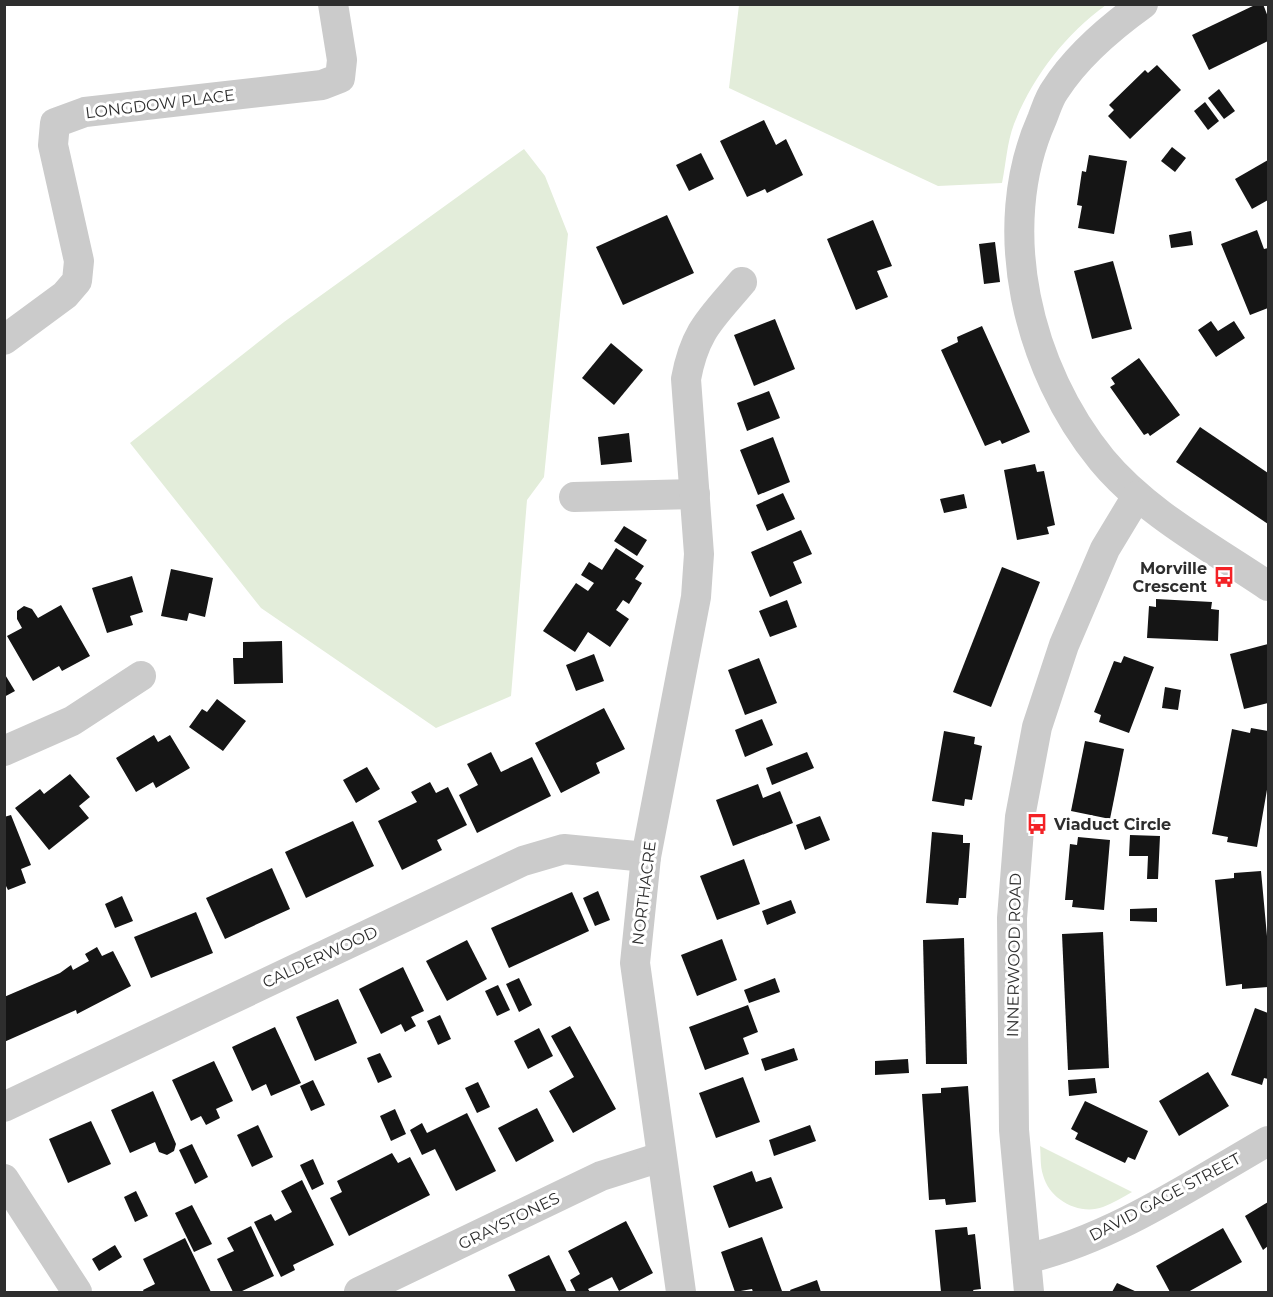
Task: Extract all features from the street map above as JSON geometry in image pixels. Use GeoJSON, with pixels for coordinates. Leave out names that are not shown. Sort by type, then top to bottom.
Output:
{"type":"FeatureCollection","features":[{"type":"Feature","properties":{"kind":"street","name":"LONGDOW PLACE"},"geometry":{"type":"LineString","coordinates":[[4,340],[65,295],[77,281],[79,261],[53,145],[55,123],[85,112],[322,85],[340,78],[342,60],[333,4]]}},
{"type":"Feature","properties":{"kind":"street"},"geometry":{"type":"LineString","coordinates":[[1143,4],[1091,48],[1054,90],[1030,145],[1021,195],[1020,240],[1024,288],[1039,345],[1062,402],[1103,461],[1137,496],[1269,586]]}},
{"type":"Feature","properties":{"kind":"street","name":"NORTHACRE"},"geometry":{"type":"LineString","coordinates":[[681,1293],[636,984],[635,963],[646,857],[696,597],[699,554],[686,379],[691,352],[700,332],[742,282]]}},
{"type":"Feature","properties":{"kind":"street"},"geometry":{"type":"LineString","coordinates":[[574,497],[695,494]]}},
{"type":"Feature","properties":{"kind":"street","name":"INNERWOOD ROAD"},"geometry":{"type":"LineString","coordinates":[[1029,1293],[1014,1130],[1012,918],[1020,817],[1037,727],[1064,645],[1105,549],[1137,496]]}},
{"type":"Feature","properties":{"kind":"street"},"geometry":{"type":"LineString","coordinates":[[4,751],[72,721],[141,676]]}},
{"type":"Feature","properties":{"kind":"street","name":"CALDERWOOD"},"geometry":{"type":"LineString","coordinates":[[4,1107],[523,861],[564,849],[646,857]]}},
{"type":"Feature","properties":{"kind":"street","name":"DAVID GAGE STREET"},"geometry":{"type":"LineString","coordinates":[[1026,1258],[1083,1242],[1123,1223],[1269,1141]]}},
{"type":"Feature","properties":{"kind":"street","name":"GRAYSTONES"},"geometry":{"type":"LineString","coordinates":[[360,1293],[601,1176],[661,1157]]}},
{"type":"Feature","properties":{"kind":"street"},"geometry":{"type":"LineString","coordinates":[[4,1179],[77,1293]]}},
{"type":"Feature","properties":{"kind":"green space"},"geometry":{"type":"Polygon","coordinates":[[[739,4],[1106,5],[1064,43],[1031,89],[1012,131],[1002,183],[938,186],[729,88],[739,4]]]}},
{"type":"Feature","properties":{"kind":"green space"},"geometry":{"type":"Polygon","coordinates":[[[524,149],[545,176],[568,234],[544,477],[527,500],[511,696],[436,728],[261,608],[130,443],[284,322],[524,149]]]}},
{"type":"Feature","properties":{"kind":"green space"},"geometry":{"type":"Polygon","coordinates":[[[1040,1146],[1132,1192],[1103,1207],[1094,1209],[1084,1209],[1066,1203],[1058,1198],[1046,1184],[1041,1168],[1040,1146]]]}},
{"type":"Feature","properties":{"kind":"building"},"geometry":{"type":"Polygon","coordinates":[[[1257,4],[1263,4],[1268,17],[1268,41],[1209,70],[1192,35],[1257,4]]]}},
{"type":"Feature","properties":{"kind":"building"},"geometry":{"type":"Polygon","coordinates":[[[1157,65],[1181,90],[1130,139],[1108,116],[1114,110],[1109,105],[1145,70],[1148,73],[1157,65]]]}},
{"type":"Feature","properties":{"kind":"building"},"geometry":{"type":"Polygon","coordinates":[[[1219,89],[1235,111],[1224,119],[1208,98],[1219,89]]]}},
{"type":"Feature","properties":{"kind":"building"},"geometry":{"type":"Polygon","coordinates":[[[1205,102],[1219,121],[1208,130],[1194,111],[1205,102]]]}},
{"type":"Feature","properties":{"kind":"building"},"geometry":{"type":"Polygon","coordinates":[[[764,120],[776,145],[786,139],[803,175],[767,193],[765,189],[747,197],[720,141],[764,120]]]}},
{"type":"Feature","properties":{"kind":"building"},"geometry":{"type":"Polygon","coordinates":[[[1172,147],[1186,158],[1175,172],[1161,161],[1172,147]]]}},
{"type":"Feature","properties":{"kind":"building"},"geometry":{"type":"Polygon","coordinates":[[[701,153],[714,179],[689,191],[676,165],[701,153]]]}},
{"type":"Feature","properties":{"kind":"building"},"geometry":{"type":"Polygon","coordinates":[[[1089,155],[1127,161],[1114,234],[1078,228],[1082,206],[1077,205],[1082,171],[1086,172],[1089,155]]]}},
{"type":"Feature","properties":{"kind":"building"},"geometry":{"type":"Polygon","coordinates":[[[1268,160],[1268,200],[1252,209],[1235,179],[1268,160]]]}},
{"type":"Feature","properties":{"kind":"building"},"geometry":{"type":"Polygon","coordinates":[[[667,215],[694,273],[623,305],[596,247],[667,215]]]}},
{"type":"Feature","properties":{"kind":"building"},"geometry":{"type":"Polygon","coordinates":[[[873,220],[892,266],[877,271],[888,297],[856,310],[827,239],[873,220]]]}},
{"type":"Feature","properties":{"kind":"building"},"geometry":{"type":"Polygon","coordinates":[[[1257,230],[1264,249],[1268,248],[1268,308],[1250,315],[1221,244],[1257,230]]]}},
{"type":"Feature","properties":{"kind":"building"},"geometry":{"type":"Polygon","coordinates":[[[1191,231],[1193,245],[1171,248],[1169,235],[1191,231]]]}},
{"type":"Feature","properties":{"kind":"building"},"geometry":{"type":"Polygon","coordinates":[[[995,242],[1000,282],[984,284],[979,244],[995,242]]]}},
{"type":"Feature","properties":{"kind":"building"},"geometry":{"type":"Polygon","coordinates":[[[1113,261],[1132,329],[1092,339],[1074,271],[1113,261]]]}},
{"type":"Feature","properties":{"kind":"building"},"geometry":{"type":"Polygon","coordinates":[[[775,319],[795,369],[754,386],[734,335],[775,319]]]}},
{"type":"Feature","properties":{"kind":"building"},"geometry":{"type":"Polygon","coordinates":[[[1211,321],[1218,331],[1234,321],[1245,338],[1216,357],[1198,330],[1211,321]]]}},
{"type":"Feature","properties":{"kind":"building"},"geometry":{"type":"Polygon","coordinates":[[[982,326],[1030,432],[1002,444],[1000,440],[985,446],[941,350],[958,342],[957,337],[982,326]]]}},
{"type":"Feature","properties":{"kind":"building"},"geometry":{"type":"Polygon","coordinates":[[[611,343],[643,370],[614,405],[582,378],[611,343]]]}},
{"type":"Feature","properties":{"kind":"building"},"geometry":{"type":"Polygon","coordinates":[[[1139,358],[1180,415],[1150,436],[1148,433],[1144,435],[1110,387],[1115,384],[1111,378],[1139,358]]]}},
{"type":"Feature","properties":{"kind":"building"},"geometry":{"type":"Polygon","coordinates":[[[769,391],[780,418],[747,431],[737,403],[769,391]]]}},
{"type":"Feature","properties":{"kind":"building"},"geometry":{"type":"Polygon","coordinates":[[[1200,427],[1268,473],[1268,524],[1176,462],[1200,427]]]}},
{"type":"Feature","properties":{"kind":"building"},"geometry":{"type":"Polygon","coordinates":[[[629,433],[632,462],[601,465],[598,437],[629,433]]]}},
{"type":"Feature","properties":{"kind":"building"},"geometry":{"type":"Polygon","coordinates":[[[773,437],[790,482],[758,495],[740,450],[773,437]]]}},
{"type":"Feature","properties":{"kind":"building"},"geometry":{"type":"Polygon","coordinates":[[[1035,464],[1037,472],[1044,471],[1055,525],[1047,527],[1049,534],[1017,540],[1004,470],[1035,464]]]}},
{"type":"Feature","properties":{"kind":"building"},"geometry":{"type":"Polygon","coordinates":[[[783,493],[795,519],[767,531],[756,505],[783,493]]]}},
{"type":"Feature","properties":{"kind":"building"},"geometry":{"type":"Polygon","coordinates":[[[964,494],[967,508],[944,513],[940,499],[964,494]]]}},
{"type":"Feature","properties":{"kind":"building"},"geometry":{"type":"Polygon","coordinates":[[[624,526],[647,540],[637,556],[614,541],[624,526]]]}},
{"type":"Feature","properties":{"kind":"building"},"geometry":{"type":"Polygon","coordinates":[[[801,530],[812,554],[793,562],[802,583],[770,597],[751,552],[801,530]]]}},
{"type":"Feature","properties":{"kind":"building"},"geometry":{"type":"Polygon","coordinates":[[[616,548],[644,566],[635,579],[642,583],[629,604],[623,600],[616,610],[629,619],[610,647],[588,632],[575,652],[543,631],[576,583],[588,591],[594,583],[581,575],[589,562],[602,570],[616,548]]]}},
{"type":"Feature","properties":{"kind":"building"},"geometry":{"type":"Polygon","coordinates":[[[1002,567],[1040,582],[991,707],[953,692],[1002,567]]]}},
{"type":"Feature","properties":{"kind":"building"},"geometry":{"type":"Polygon","coordinates":[[[171,569],[213,578],[205,617],[189,613],[187,621],[161,616],[171,569]]]}},
{"type":"Feature","properties":{"kind":"building"},"geometry":{"type":"Polygon","coordinates":[[[132,576],[143,612],[130,616],[133,625],[107,633],[92,588],[132,576]]]}},
{"type":"Feature","properties":{"kind":"building"},"geometry":{"type":"Polygon","coordinates":[[[1156,599],[1212,602],[1211,609],[1219,610],[1218,641],[1147,638],[1149,606],[1156,607],[1156,599]]]}},
{"type":"Feature","properties":{"kind":"building"},"geometry":{"type":"Polygon","coordinates":[[[787,600],[797,627],[770,637],[759,611],[787,600]]]}},
{"type":"Feature","properties":{"kind":"building"},"geometry":{"type":"Polygon","coordinates":[[[61,605],[90,656],[62,671],[59,666],[33,681],[7,636],[22,628],[17,619],[17,611],[24,606],[32,609],[38,618],[61,605]]]}},
{"type":"Feature","properties":{"kind":"building"},"geometry":{"type":"Polygon","coordinates":[[[282,641],[283,683],[234,684],[233,658],[243,658],[243,642],[282,641]]]}},
{"type":"Feature","properties":{"kind":"building"},"geometry":{"type":"Polygon","coordinates":[[[1268,644],[1268,703],[1244,709],[1230,654],[1268,644]]]}},
{"type":"Feature","properties":{"kind":"building"},"geometry":{"type":"Polygon","coordinates":[[[594,654],[604,681],[576,691],[566,665],[594,654]]]}},
{"type":"Feature","properties":{"kind":"building"},"geometry":{"type":"Polygon","coordinates":[[[1124,656],[1154,667],[1129,733],[1099,722],[1101,715],[1094,712],[1114,661],[1121,663],[1124,656]]]}},
{"type":"Feature","properties":{"kind":"building"},"geometry":{"type":"Polygon","coordinates":[[[759,658],[777,703],[745,715],[728,670],[759,658]]]}},
{"type":"Feature","properties":{"kind":"building"},"geometry":{"type":"Polygon","coordinates":[[[4,673],[15,691],[4,697],[4,673]]]}},
{"type":"Feature","properties":{"kind":"building"},"geometry":{"type":"Polygon","coordinates":[[[1165,687],[1181,690],[1178,710],[1162,708],[1165,687]]]}},
{"type":"Feature","properties":{"kind":"building"},"geometry":{"type":"Polygon","coordinates":[[[217,699],[246,721],[223,751],[189,727],[202,709],[207,712],[217,699]]]}},
{"type":"Feature","properties":{"kind":"building"},"geometry":{"type":"Polygon","coordinates":[[[604,708],[625,749],[596,763],[600,773],[561,793],[535,743],[604,708]]]}},
{"type":"Feature","properties":{"kind":"building"},"geometry":{"type":"Polygon","coordinates":[[[762,719],[773,745],[745,757],[735,730],[762,719]]]}},
{"type":"Feature","properties":{"kind":"building"},"geometry":{"type":"Polygon","coordinates":[[[1251,728],[1268,731],[1268,784],[1257,847],[1227,842],[1228,837],[1212,834],[1232,729],[1250,733],[1251,728]]]}},
{"type":"Feature","properties":{"kind":"building"},"geometry":{"type":"Polygon","coordinates":[[[944,731],[975,737],[974,744],[982,746],[972,800],[965,799],[964,806],[932,801],[944,731]]]}},
{"type":"Feature","properties":{"kind":"building"},"geometry":{"type":"Polygon","coordinates":[[[154,735],[158,742],[170,735],[190,768],[156,788],[153,782],[136,792],[116,758],[154,735]]]}},
{"type":"Feature","properties":{"kind":"building"},"geometry":{"type":"Polygon","coordinates":[[[1085,741],[1124,749],[1110,819],[1071,811],[1085,741]]]}},
{"type":"Feature","properties":{"kind":"building"},"geometry":{"type":"Polygon","coordinates":[[[491,752],[501,772],[532,757],[551,796],[477,833],[459,795],[478,785],[467,764],[491,752]]]}},
{"type":"Feature","properties":{"kind":"building"},"geometry":{"type":"Polygon","coordinates":[[[807,752],[814,768],[772,785],[766,768],[807,752]]]}},
{"type":"Feature","properties":{"kind":"building"},"geometry":{"type":"Polygon","coordinates":[[[367,767],[380,789],[356,803],[343,780],[367,767]]]}},
{"type":"Feature","properties":{"kind":"building"},"geometry":{"type":"Polygon","coordinates":[[[70,774],[90,797],[79,806],[89,818],[49,850],[15,808],[40,789],[44,794],[70,774]]]}},
{"type":"Feature","properties":{"kind":"building"},"geometry":{"type":"Polygon","coordinates":[[[430,782],[436,793],[448,787],[467,825],[437,840],[442,850],[402,870],[378,821],[417,802],[411,792],[430,782]]]}},
{"type":"Feature","properties":{"kind":"building"},"geometry":{"type":"Polygon","coordinates":[[[758,784],[763,798],[780,791],[793,823],[733,846],[716,800],[758,784]]]}},
{"type":"Feature","properties":{"kind":"building"},"geometry":{"type":"Polygon","coordinates":[[[11,815],[31,865],[21,869],[26,883],[8,890],[4,882],[4,817],[11,815]]]}},
{"type":"Feature","properties":{"kind":"building"},"geometry":{"type":"Polygon","coordinates":[[[820,816],[830,840],[805,850],[796,825],[820,816]]]}},
{"type":"Feature","properties":{"kind":"building"},"geometry":{"type":"Polygon","coordinates":[[[353,821],[374,866],[306,898],[285,852],[353,821]]]}},
{"type":"Feature","properties":{"kind":"building"},"geometry":{"type":"Polygon","coordinates":[[[932,832],[963,835],[963,843],[970,843],[966,898],[959,898],[958,905],[926,903],[932,832]]]}},
{"type":"Feature","properties":{"kind":"building"},"geometry":{"type":"Polygon","coordinates":[[[1130,835],[1160,836],[1158,879],[1147,879],[1148,856],[1129,856],[1130,835]]]}},
{"type":"Feature","properties":{"kind":"building"},"geometry":{"type":"Polygon","coordinates":[[[1078,837],[1110,840],[1104,910],[1072,907],[1073,900],[1065,900],[1070,844],[1077,845],[1078,837]]]}},
{"type":"Feature","properties":{"kind":"building"},"geometry":{"type":"Polygon","coordinates":[[[744,859],[760,904],[717,920],[700,876],[744,859]]]}},
{"type":"Feature","properties":{"kind":"building"},"geometry":{"type":"Polygon","coordinates":[[[272,868],[290,909],[225,939],[206,898],[272,868]]]}},
{"type":"Feature","properties":{"kind":"building"},"geometry":{"type":"Polygon","coordinates":[[[1261,871],[1268,947],[1268,987],[1242,989],[1242,984],[1226,986],[1215,880],[1234,878],[1234,873],[1261,871]]]}},
{"type":"Feature","properties":{"kind":"building"},"geometry":{"type":"Polygon","coordinates":[[[598,891],[610,920],[595,926],[583,898],[598,891]]]}},
{"type":"Feature","properties":{"kind":"building"},"geometry":{"type":"Polygon","coordinates":[[[572,892],[589,931],[509,968],[491,928],[572,892]]]}},
{"type":"Feature","properties":{"kind":"building"},"geometry":{"type":"Polygon","coordinates":[[[122,896],[133,921],[115,928],[105,904],[122,896]]]}},
{"type":"Feature","properties":{"kind":"building"},"geometry":{"type":"Polygon","coordinates":[[[791,900],[796,913],[767,925],[762,911],[791,900]]]}},
{"type":"Feature","properties":{"kind":"building"},"geometry":{"type":"Polygon","coordinates":[[[1157,908],[1157,922],[1130,921],[1130,909],[1157,908]]]}},
{"type":"Feature","properties":{"kind":"building"},"geometry":{"type":"Polygon","coordinates":[[[196,912],[213,953],[151,978],[134,937],[196,912]]]}},
{"type":"Feature","properties":{"kind":"building"},"geometry":{"type":"Polygon","coordinates":[[[1103,932],[1109,1068],[1068,1070],[1062,934],[1103,932]]]}},
{"type":"Feature","properties":{"kind":"building"},"geometry":{"type":"Polygon","coordinates":[[[964,938],[967,1064],[926,1064],[923,940],[964,938]]]}},
{"type":"Feature","properties":{"kind":"building"},"geometry":{"type":"Polygon","coordinates":[[[722,939],[737,980],[697,996],[681,955],[722,939]]]}},
{"type":"Feature","properties":{"kind":"building"},"geometry":{"type":"Polygon","coordinates":[[[467,940],[487,979],[447,1001],[426,961],[467,940]]]}},
{"type":"Feature","properties":{"kind":"building"},"geometry":{"type":"Polygon","coordinates":[[[97,947],[102,956],[113,951],[131,986],[77,1014],[76,1010],[4,1042],[4,997],[60,973],[71,965],[73,970],[89,961],[85,954],[97,947]]]}},
{"type":"Feature","properties":{"kind":"building"},"geometry":{"type":"Polygon","coordinates":[[[403,967],[424,1011],[411,1017],[416,1026],[405,1032],[401,1024],[381,1034],[359,989],[403,967]]]}},
{"type":"Feature","properties":{"kind":"building"},"geometry":{"type":"Polygon","coordinates":[[[519,978],[532,1005],[519,1012],[506,984],[519,978]]]}},
{"type":"Feature","properties":{"kind":"building"},"geometry":{"type":"Polygon","coordinates":[[[775,978],[780,992],[749,1003],[744,990],[775,978]]]}},
{"type":"Feature","properties":{"kind":"building"},"geometry":{"type":"Polygon","coordinates":[[[498,985],[510,1010],[497,1016],[485,991],[498,985]]]}},
{"type":"Feature","properties":{"kind":"building"},"geometry":{"type":"Polygon","coordinates":[[[338,999],[357,1043],[315,1061],[296,1017],[338,999]]]}},
{"type":"Feature","properties":{"kind":"building"},"geometry":{"type":"Polygon","coordinates":[[[748,1005],[758,1032],[743,1038],[749,1054],[705,1070],[689,1027],[748,1005]]]}},
{"type":"Feature","properties":{"kind":"building"},"geometry":{"type":"Polygon","coordinates":[[[1255,1008],[1268,1013],[1268,1079],[1264,1078],[1262,1085],[1231,1075],[1255,1008]]]}},
{"type":"Feature","properties":{"kind":"building"},"geometry":{"type":"Polygon","coordinates":[[[440,1015],[451,1039],[438,1045],[427,1021],[440,1015]]]}},
{"type":"Feature","properties":{"kind":"building"},"geometry":{"type":"Polygon","coordinates":[[[570,1026],[616,1109],[573,1133],[549,1091],[574,1077],[551,1036],[570,1026]]]}},
{"type":"Feature","properties":{"kind":"building"},"geometry":{"type":"Polygon","coordinates":[[[275,1027],[301,1083],[271,1096],[266,1084],[252,1091],[232,1047],[275,1027]]]}},
{"type":"Feature","properties":{"kind":"building"},"geometry":{"type":"Polygon","coordinates":[[[539,1028],[553,1056],[528,1069],[514,1041],[539,1028]]]}},
{"type":"Feature","properties":{"kind":"building"},"geometry":{"type":"Polygon","coordinates":[[[794,1048],[798,1060],[765,1071],[761,1059],[794,1048]]]}},
{"type":"Feature","properties":{"kind":"building"},"geometry":{"type":"Polygon","coordinates":[[[380,1053],[392,1077],[378,1083],[367,1058],[380,1053]]]}},
{"type":"Feature","properties":{"kind":"building"},"geometry":{"type":"Polygon","coordinates":[[[908,1059],[909,1073],[875,1075],[875,1061],[908,1059]]]}},
{"type":"Feature","properties":{"kind":"building"},"geometry":{"type":"Polygon","coordinates":[[[214,1061],[233,1101],[216,1109],[220,1118],[206,1125],[201,1116],[191,1121],[172,1080],[214,1061]]]}},
{"type":"Feature","properties":{"kind":"building"},"geometry":{"type":"Polygon","coordinates":[[[1208,1072],[1229,1106],[1179,1136],[1159,1101],[1208,1072]]]}},
{"type":"Feature","properties":{"kind":"building"},"geometry":{"type":"Polygon","coordinates":[[[743,1077],[760,1122],[716,1138],[699,1093],[743,1077]]]}},
{"type":"Feature","properties":{"kind":"building"},"geometry":{"type":"Polygon","coordinates":[[[1095,1078],[1097,1093],[1069,1096],[1068,1080],[1095,1078]]]}},
{"type":"Feature","properties":{"kind":"building"},"geometry":{"type":"Polygon","coordinates":[[[313,1080],[325,1105],[311,1111],[300,1086],[313,1080]]]}},
{"type":"Feature","properties":{"kind":"building"},"geometry":{"type":"Polygon","coordinates":[[[478,1082],[490,1107],[477,1113],[465,1088],[478,1082]]]}},
{"type":"Feature","properties":{"kind":"building"},"geometry":{"type":"Polygon","coordinates":[[[968,1086],[976,1202],[946,1205],[945,1199],[929,1200],[922,1094],[941,1093],[941,1088],[968,1086]]]}},
{"type":"Feature","properties":{"kind":"building"},"geometry":{"type":"Polygon","coordinates":[[[153,1091],[176,1144],[174,1151],[167,1155],[159,1152],[155,1142],[130,1153],[111,1110],[153,1091]]]}},
{"type":"Feature","properties":{"kind":"building"},"geometry":{"type":"Polygon","coordinates":[[[1085,1101],[1148,1131],[1135,1160],[1128,1157],[1125,1163],[1075,1139],[1078,1133],[1071,1129],[1085,1101]]]}},
{"type":"Feature","properties":{"kind":"building"},"geometry":{"type":"Polygon","coordinates":[[[537,1108],[554,1141],[516,1162],[498,1128],[537,1108]]]}},
{"type":"Feature","properties":{"kind":"building"},"geometry":{"type":"Polygon","coordinates":[[[395,1109],[406,1134],[391,1141],[380,1116],[395,1109]]]}},
{"type":"Feature","properties":{"kind":"building"},"geometry":{"type":"Polygon","coordinates":[[[467,1113],[496,1171],[456,1191],[435,1149],[422,1155],[410,1130],[422,1123],[427,1133],[467,1113]]]}},
{"type":"Feature","properties":{"kind":"building"},"geometry":{"type":"Polygon","coordinates":[[[91,1121],[111,1164],[68,1183],[49,1139],[91,1121]]]}},
{"type":"Feature","properties":{"kind":"building"},"geometry":{"type":"Polygon","coordinates":[[[258,1125],[273,1157],[252,1167],[237,1135],[258,1125]]]}},
{"type":"Feature","properties":{"kind":"building"},"geometry":{"type":"Polygon","coordinates":[[[810,1125],[816,1141],[774,1156],[769,1140],[810,1125]]]}},
{"type":"Feature","properties":{"kind":"building"},"geometry":{"type":"Polygon","coordinates":[[[192,1144],[208,1177],[195,1184],[179,1150],[192,1144]]]}},
{"type":"Feature","properties":{"kind":"building"},"geometry":{"type":"Polygon","coordinates":[[[392,1153],[398,1163],[410,1157],[430,1195],[349,1236],[330,1198],[342,1192],[337,1181],[392,1153]]]}},
{"type":"Feature","properties":{"kind":"building"},"geometry":{"type":"Polygon","coordinates":[[[313,1159],[324,1184],[312,1190],[300,1165],[313,1159]]]}},
{"type":"Feature","properties":{"kind":"building"},"geometry":{"type":"Polygon","coordinates":[[[752,1171],[756,1182],[771,1177],[783,1208],[729,1228],[713,1186],[752,1171]]]}},
{"type":"Feature","properties":{"kind":"building"},"geometry":{"type":"Polygon","coordinates":[[[302,1180],[334,1245],[293,1265],[295,1270],[281,1277],[254,1222],[271,1214],[275,1221],[292,1212],[281,1191],[302,1180]]]}},
{"type":"Feature","properties":{"kind":"building"},"geometry":{"type":"Polygon","coordinates":[[[136,1191],[148,1216],[135,1222],[124,1197],[136,1191]]]}},
{"type":"Feature","properties":{"kind":"building"},"geometry":{"type":"Polygon","coordinates":[[[1268,1202],[1268,1246],[1263,1250],[1245,1216],[1268,1202]]]}},
{"type":"Feature","properties":{"kind":"building"},"geometry":{"type":"Polygon","coordinates":[[[192,1205],[212,1244],[194,1252],[175,1213],[192,1205]]]}},
{"type":"Feature","properties":{"kind":"building"},"geometry":{"type":"Polygon","coordinates":[[[626,1221],[653,1273],[619,1291],[612,1277],[588,1289],[590,1292],[576,1292],[570,1280],[580,1274],[568,1251],[626,1221]]]}},
{"type":"Feature","properties":{"kind":"building"},"geometry":{"type":"Polygon","coordinates":[[[251,1226],[274,1276],[240,1292],[233,1292],[217,1259],[234,1251],[227,1238],[251,1226]]]}},
{"type":"Feature","properties":{"kind":"building"},"geometry":{"type":"Polygon","coordinates":[[[967,1227],[968,1235],[975,1234],[981,1289],[973,1290],[974,1292],[941,1292],[935,1230],[967,1227]]]}},
{"type":"Feature","properties":{"kind":"building"},"geometry":{"type":"Polygon","coordinates":[[[1223,1228],[1242,1262],[1188,1292],[1170,1292],[1156,1266],[1223,1228]]]}},
{"type":"Feature","properties":{"kind":"building"},"geometry":{"type":"Polygon","coordinates":[[[762,1237],[782,1291],[753,1292],[752,1289],[735,1292],[721,1252],[762,1237]]]}},
{"type":"Feature","properties":{"kind":"building"},"geometry":{"type":"Polygon","coordinates":[[[185,1238],[211,1292],[144,1292],[143,1290],[155,1284],[143,1259],[185,1238]]]}},
{"type":"Feature","properties":{"kind":"building"},"geometry":{"type":"Polygon","coordinates":[[[115,1245],[122,1257],[99,1271],[92,1259],[115,1245]]]}},
{"type":"Feature","properties":{"kind":"building"},"geometry":{"type":"Polygon","coordinates":[[[549,1255],[567,1292],[516,1292],[508,1275],[549,1255]]]}},
{"type":"Feature","properties":{"kind":"building"},"geometry":{"type":"Polygon","coordinates":[[[817,1280],[821,1292],[791,1292],[790,1290],[817,1280]]]}},
{"type":"Feature","properties":{"kind":"building"},"geometry":{"type":"Polygon","coordinates":[[[1117,1283],[1137,1292],[1112,1292],[1117,1283]]]}},
{"type":"Feature","properties":{"kind":"place","name":"Morville Crescent"},"geometry":{"type":"Point","coordinates":[1224,577]}},
{"type":"Feature","properties":{"kind":"place","name":"Viaduct Circle"},"geometry":{"type":"Point","coordinates":[1037,824]}}]}
